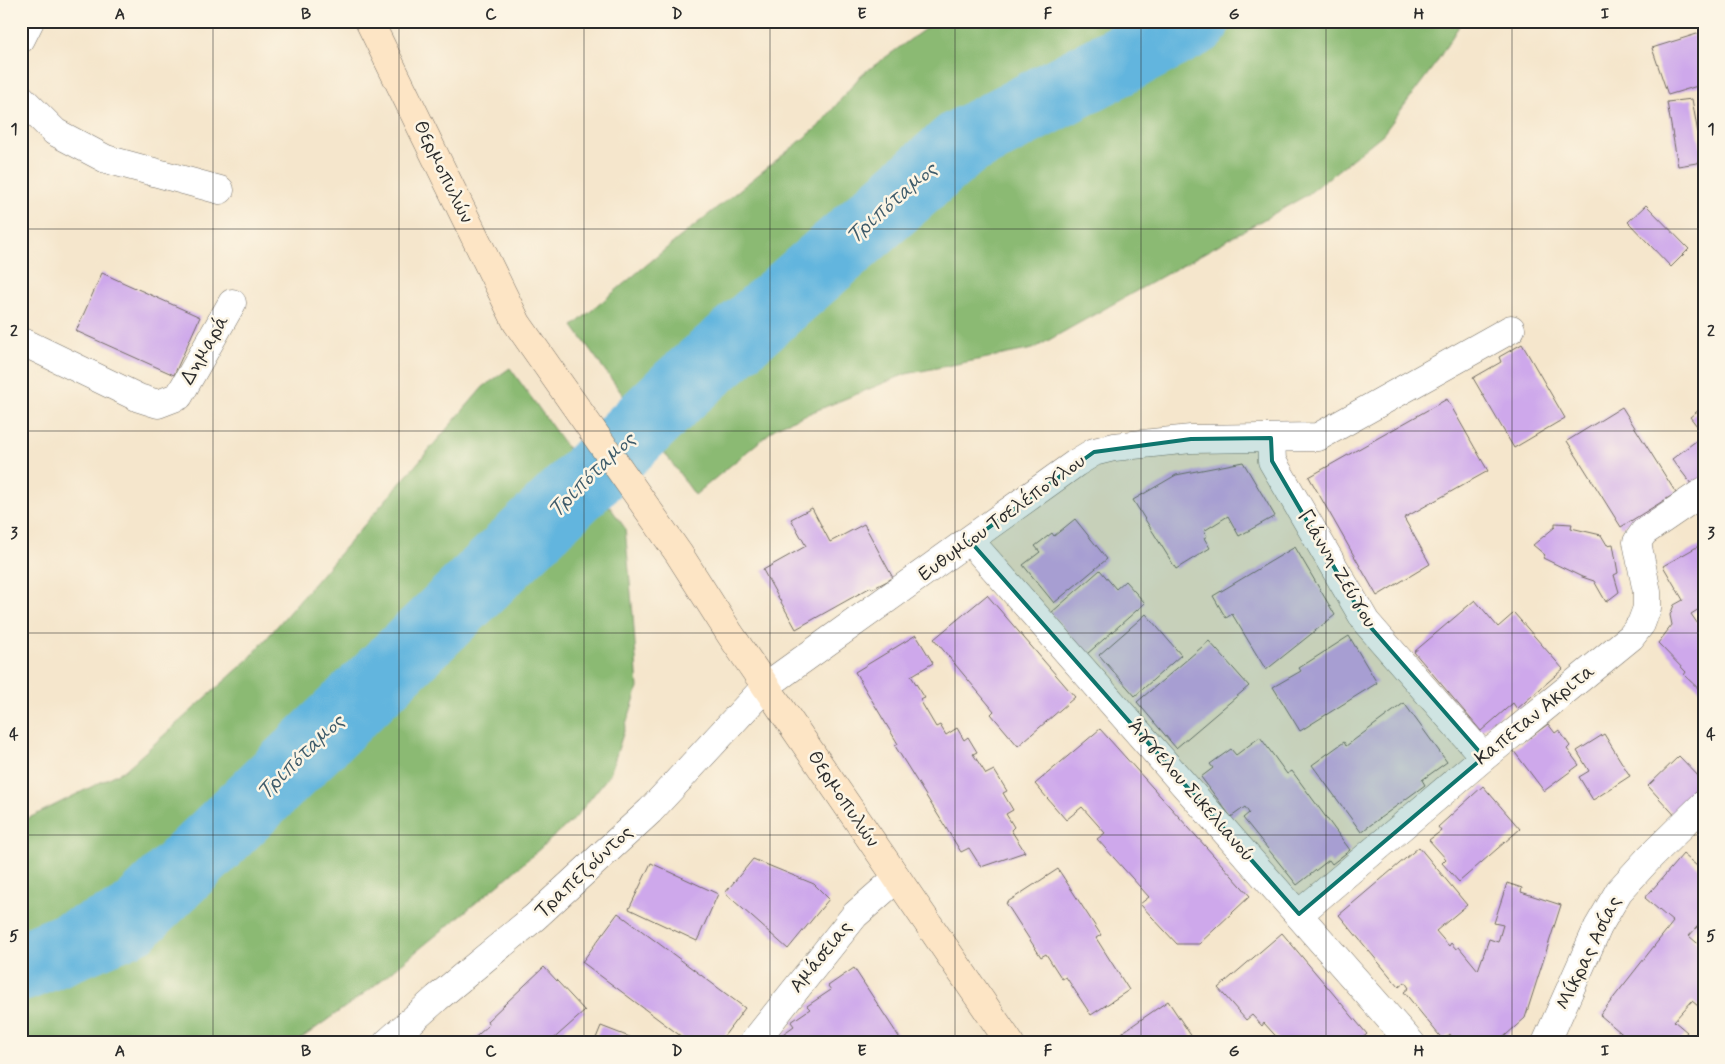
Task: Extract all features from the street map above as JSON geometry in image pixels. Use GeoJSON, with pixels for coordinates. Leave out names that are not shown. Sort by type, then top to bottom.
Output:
{"type":"FeatureCollection","features":[{"type":"Feature","properties":{"kind":"street"},"geometry":{"type":"LineString","coordinates":[[21,39],[30,21]]}},
{"type":"Feature","properties":{"kind":"street","name":"Θερμοπυλών"},"geometry":{"type":"LineString","coordinates":[[369,21],[517,323],[679,554],[730,634],[1010,1043]]}},
{"type":"Feature","properties":{"kind":"street"},"geometry":{"type":"LineString","coordinates":[[21,98],[56,132],[106,159],[220,190]]}},
{"type":"Feature","properties":{"kind":"street","name":"Δημαρά"},"geometry":{"type":"LineString","coordinates":[[21,340],[139,398],[158,404],[178,396],[232,304]]}},
{"type":"Feature","properties":{"kind":"street","name":"Ευθυμίου Τσελέπογλου"},"geometry":{"type":"LineString","coordinates":[[766,686],[1094,452],[1191,438],[1318,437],[1511,329]]}},
{"type":"Feature","properties":{"kind":"street","name":"Γιάννη Ζεύγου"},"geometry":{"type":"LineString","coordinates":[[1271,438],[1272,462],[1366,622],[1484,757]]}},
{"type":"Feature","properties":{"kind":"street","name":"Καπεταν Ακριτα"},"geometry":{"type":"LineString","coordinates":[[1298,914],[1484,757],[1631,637],[1641,624],[1647,608],[1647,592],[1638,550],[1638,539],[1644,532],[1704,491]]}},
{"type":"Feature","properties":{"kind":"street","name":"Άγγελου Σικελιανού"},"geometry":{"type":"LineString","coordinates":[[970,541],[1411,1043]]}},
{"type":"Feature","properties":{"kind":"street","name":"Τραπεζούντος"},"geometry":{"type":"LineString","coordinates":[[387,1043],[437,998],[535,917],[650,811],[766,686]]}},
{"type":"Feature","properties":{"kind":"street","name":"Μίκρας Ασίας"},"geometry":{"type":"LineString","coordinates":[[1546,1043],[1598,927],[1619,891],[1644,862],[1704,804]]}},
{"type":"Feature","properties":{"kind":"street","name":"Αμάσειας"},"geometry":{"type":"LineString","coordinates":[[753,1043],[855,915],[897,878]]}},
{"type":"Feature","properties":{"kind":"highlighted area"},"geometry":{"type":"Polygon","coordinates":[[[1271,438],[1272,461],[1366,622],[1484,757],[1299,914],[970,541],[1094,452],[1191,439],[1271,438]]]}},
{"type":"Feature","properties":{"kind":"green space"},"geometry":{"type":"Polygon","coordinates":[[[936,21],[1462,21],[1436,63],[1383,134],[1307,195],[1033,349],[906,374],[778,426],[695,495],[573,326],[818,127],[861,75],[936,21]]]}},
{"type":"Feature","properties":{"kind":"green space"},"geometry":{"type":"Polygon","coordinates":[[[510,368],[625,528],[638,688],[610,774],[576,817],[510,875],[369,990],[295,1043],[21,1043],[21,822],[125,770],[248,660],[483,387],[510,368]]]}},
{"type":"Feature","properties":{"kind":"building"},"geometry":{"type":"Polygon","coordinates":[[[1700,33],[1704,46],[1704,84],[1668,95],[1652,48],[1700,33]]]}},
{"type":"Feature","properties":{"kind":"building"},"geometry":{"type":"Polygon","coordinates":[[[1692,99],[1703,162],[1678,166],[1667,102],[1692,99]]]}},
{"type":"Feature","properties":{"kind":"building"},"geometry":{"type":"Polygon","coordinates":[[[1646,205],[1689,249],[1671,267],[1628,222],[1646,205]]]}},
{"type":"Feature","properties":{"kind":"building"},"geometry":{"type":"Polygon","coordinates":[[[102,273],[200,317],[174,375],[76,331],[102,273]]]}},
{"type":"Feature","properties":{"kind":"building"},"geometry":{"type":"Polygon","coordinates":[[[1522,344],[1565,418],[1514,448],[1473,378],[1501,362],[1499,357],[1522,344]]]}},
{"type":"Feature","properties":{"kind":"building"},"geometry":{"type":"Polygon","coordinates":[[[1447,399],[1488,471],[1404,518],[1430,564],[1377,596],[1309,477],[1447,399]]]}},
{"type":"Feature","properties":{"kind":"building"},"geometry":{"type":"Polygon","coordinates":[[[1704,406],[1704,435],[1690,417],[1704,406]]]}},
{"type":"Feature","properties":{"kind":"building"},"geometry":{"type":"Polygon","coordinates":[[[1622,407],[1676,493],[1621,527],[1567,441],[1622,407]]]}},
{"type":"Feature","properties":{"kind":"building"},"geometry":{"type":"Polygon","coordinates":[[[1704,435],[1704,483],[1695,489],[1672,459],[1704,435]]]}},
{"type":"Feature","properties":{"kind":"building"},"geometry":{"type":"Polygon","coordinates":[[[1243,462],[1275,516],[1239,536],[1228,516],[1204,531],[1207,536],[1204,538],[1210,548],[1176,569],[1133,500],[1176,475],[1243,462]]]}},
{"type":"Feature","properties":{"kind":"building"},"geometry":{"type":"Polygon","coordinates":[[[812,508],[830,542],[864,524],[893,578],[872,589],[871,587],[796,629],[763,570],[806,546],[791,519],[812,508]]]}},
{"type":"Feature","properties":{"kind":"building"},"geometry":{"type":"Polygon","coordinates":[[[1075,519],[1107,559],[1054,603],[1023,565],[1040,552],[1035,546],[1052,533],[1054,536],[1075,519]]]}},
{"type":"Feature","properties":{"kind":"building"},"geometry":{"type":"Polygon","coordinates":[[[1555,523],[1572,524],[1571,528],[1601,535],[1607,545],[1613,544],[1618,573],[1614,575],[1619,592],[1606,602],[1594,581],[1543,558],[1545,555],[1533,545],[1555,527],[1555,523]]]}},
{"type":"Feature","properties":{"kind":"building"},"geometry":{"type":"Polygon","coordinates":[[[1704,543],[1704,606],[1691,614],[1704,633],[1704,694],[1684,675],[1686,672],[1658,643],[1672,625],[1670,615],[1674,605],[1683,600],[1663,566],[1704,543]]]}},
{"type":"Feature","properties":{"kind":"building"},"geometry":{"type":"Polygon","coordinates":[[[1295,547],[1335,615],[1266,670],[1232,614],[1226,618],[1213,596],[1295,547]]]}},
{"type":"Feature","properties":{"kind":"building"},"geometry":{"type":"Polygon","coordinates":[[[1100,570],[1116,589],[1125,581],[1145,603],[1087,654],[1051,613],[1100,570]]]}},
{"type":"Feature","properties":{"kind":"building"},"geometry":{"type":"Polygon","coordinates":[[[987,595],[1075,697],[1018,746],[991,714],[994,711],[934,639],[987,595]]]}},
{"type":"Feature","properties":{"kind":"building"},"geometry":{"type":"Polygon","coordinates":[[[1475,600],[1498,627],[1514,613],[1563,669],[1517,709],[1513,703],[1481,731],[1414,652],[1475,600]]]}},
{"type":"Feature","properties":{"kind":"building"},"geometry":{"type":"Polygon","coordinates":[[[1146,614],[1181,655],[1135,696],[1099,655],[1146,614]]]}},
{"type":"Feature","properties":{"kind":"building"},"geometry":{"type":"Polygon","coordinates":[[[916,635],[933,663],[911,676],[925,698],[920,700],[936,727],[940,725],[946,735],[957,728],[964,740],[968,737],[977,752],[973,754],[986,774],[994,770],[1007,791],[1003,793],[1013,810],[1006,814],[1014,827],[1011,830],[1025,852],[981,867],[969,848],[961,852],[895,746],[898,744],[855,672],[916,635]]]}},
{"type":"Feature","properties":{"kind":"building"},"geometry":{"type":"Polygon","coordinates":[[[1349,636],[1377,683],[1300,731],[1273,687],[1301,671],[1299,668],[1349,636]]]}},
{"type":"Feature","properties":{"kind":"building"},"geometry":{"type":"Polygon","coordinates":[[[1209,641],[1249,686],[1176,748],[1137,702],[1209,641]]]}},
{"type":"Feature","properties":{"kind":"building"},"geometry":{"type":"Polygon","coordinates":[[[1404,703],[1447,762],[1422,780],[1425,785],[1361,832],[1312,765],[1344,742],[1346,746],[1404,703]]]}},
{"type":"Feature","properties":{"kind":"building"},"geometry":{"type":"Polygon","coordinates":[[[1548,724],[1555,733],[1559,730],[1570,746],[1567,749],[1579,765],[1544,791],[1513,750],[1548,724]]]}},
{"type":"Feature","properties":{"kind":"building"},"geometry":{"type":"Polygon","coordinates":[[[1100,729],[1250,896],[1199,944],[1177,944],[1140,904],[1149,897],[1097,839],[1105,833],[1082,807],[1066,820],[1035,784],[1100,729]]]}},
{"type":"Feature","properties":{"kind":"building"},"geometry":{"type":"Polygon","coordinates":[[[1604,734],[1630,776],[1593,800],[1579,777],[1589,771],[1577,751],[1604,734]]]}},
{"type":"Feature","properties":{"kind":"building"},"geometry":{"type":"Polygon","coordinates":[[[1260,737],[1287,774],[1292,771],[1350,850],[1332,864],[1329,860],[1297,885],[1243,818],[1249,813],[1245,807],[1231,817],[1201,777],[1213,768],[1210,764],[1231,749],[1236,755],[1260,737]]]}},
{"type":"Feature","properties":{"kind":"building"},"geometry":{"type":"Polygon","coordinates":[[[1679,756],[1704,782],[1704,798],[1680,821],[1648,786],[1679,756]]]}},
{"type":"Feature","properties":{"kind":"building"},"geometry":{"type":"Polygon","coordinates":[[[1483,786],[1520,829],[1459,882],[1442,863],[1446,859],[1429,840],[1441,831],[1438,827],[1483,786]]]}},
{"type":"Feature","properties":{"kind":"building"},"geometry":{"type":"Polygon","coordinates":[[[1419,847],[1467,905],[1436,931],[1449,946],[1451,943],[1456,949],[1459,947],[1478,970],[1489,939],[1498,942],[1503,925],[1494,923],[1507,883],[1522,888],[1521,892],[1561,905],[1525,1018],[1497,1043],[1456,1043],[1450,1034],[1443,1040],[1404,992],[1409,988],[1405,982],[1399,987],[1339,915],[1419,847]]]}},
{"type":"Feature","properties":{"kind":"building"},"geometry":{"type":"Polygon","coordinates":[[[1683,854],[1704,872],[1704,919],[1689,936],[1704,949],[1704,1011],[1692,1001],[1674,1021],[1687,1032],[1678,1043],[1633,1043],[1600,1015],[1673,922],[1645,898],[1683,854]]]}},
{"type":"Feature","properties":{"kind":"building"},"geometry":{"type":"Polygon","coordinates":[[[753,859],[814,884],[829,899],[788,949],[725,893],[753,859]]]}},
{"type":"Feature","properties":{"kind":"building"},"geometry":{"type":"Polygon","coordinates":[[[651,863],[718,894],[697,941],[629,909],[651,863]]]}},
{"type":"Feature","properties":{"kind":"building"},"geometry":{"type":"Polygon","coordinates":[[[1058,869],[1101,935],[1096,938],[1129,990],[1091,1015],[1066,977],[1062,979],[1046,954],[1041,957],[1006,903],[1058,869]]]}},
{"type":"Feature","properties":{"kind":"building"},"geometry":{"type":"Polygon","coordinates":[[[618,913],[745,1008],[719,1043],[690,1043],[582,962],[618,913]]]}},
{"type":"Feature","properties":{"kind":"building"},"geometry":{"type":"Polygon","coordinates":[[[1282,933],[1367,1034],[1357,1043],[1282,1043],[1264,1023],[1262,1026],[1252,1015],[1246,1020],[1218,988],[1282,933]]]}},
{"type":"Feature","properties":{"kind":"building"},"geometry":{"type":"Polygon","coordinates":[[[544,967],[585,1011],[549,1043],[469,1043],[489,1025],[487,1021],[544,967]]]}},
{"type":"Feature","properties":{"kind":"building"},"geometry":{"type":"Polygon","coordinates":[[[854,968],[903,1043],[784,1043],[780,1036],[794,1026],[791,1022],[810,1009],[807,1006],[831,990],[828,986],[854,968]]]}},
{"type":"Feature","properties":{"kind":"building"},"geometry":{"type":"Polygon","coordinates":[[[1168,1001],[1196,1043],[1107,1043],[1168,1001]]]}},
{"type":"Feature","properties":{"kind":"building"},"geometry":{"type":"Polygon","coordinates":[[[601,1026],[645,1043],[594,1043],[601,1026]]]}},
{"type":"Feature","properties":{"kind":"waterway","name":"Τριπόταμος"},"geometry":{"type":"LineString","coordinates":[[21,967],[131,921],[680,389],[961,144],[1195,21]]}}]}
